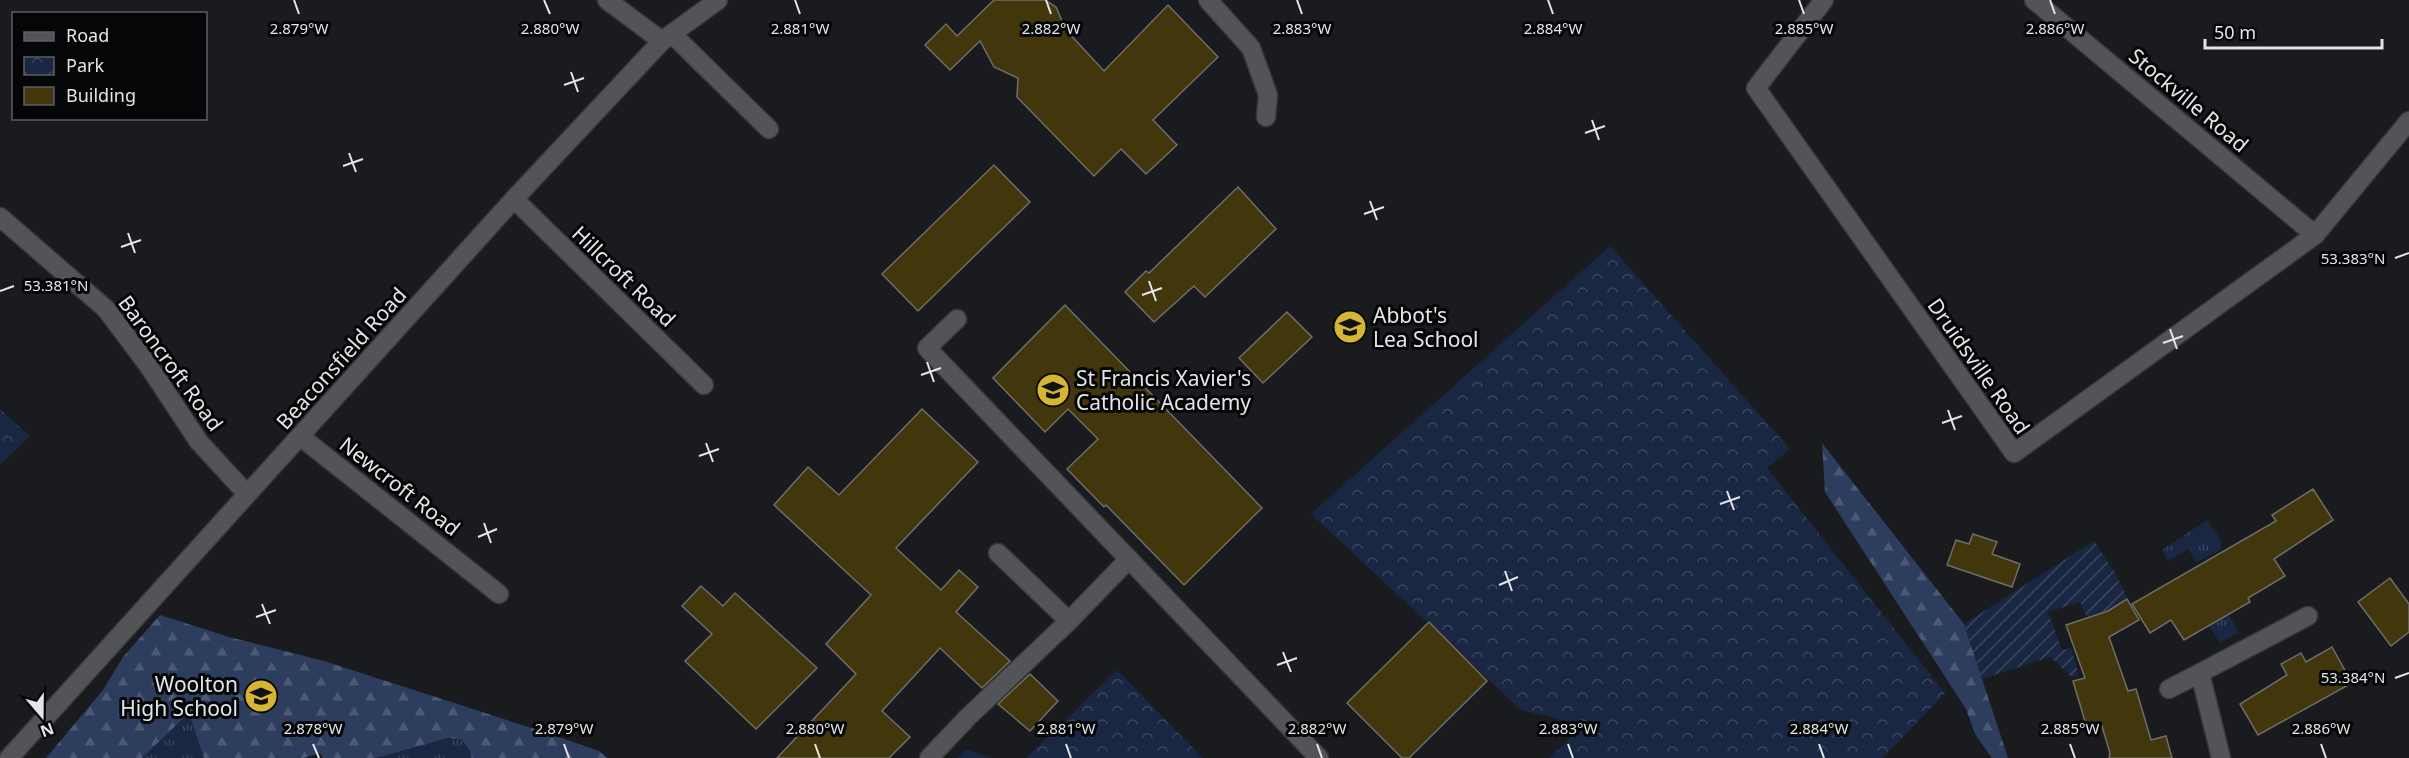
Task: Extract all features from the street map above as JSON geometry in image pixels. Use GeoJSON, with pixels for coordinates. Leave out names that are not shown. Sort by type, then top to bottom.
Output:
{"type":"FeatureCollection","features":[{"type":"Feature","properties":{"kind":"street"},"geometry":{"type":"LineString","coordinates":[[607,0],[667,38],[769,129]]}},
{"type":"Feature","properties":{"kind":"street","name":"Beaconsfield Road"},"geometry":{"type":"LineString","coordinates":[[9,758],[514,199],[667,38],[718,0]]}},
{"type":"Feature","properties":{"kind":"street"},"geometry":{"type":"LineString","coordinates":[[1208,0],[1251,48],[1268,95],[1266,117]]}},
{"type":"Feature","properties":{"kind":"street","name":"Druidsville Road"},"geometry":{"type":"LineString","coordinates":[[1824,0],[1756,88],[2013,453],[2315,235],[2409,121]]}},
{"type":"Feature","properties":{"kind":"street","name":"Stockville Road"},"geometry":{"type":"LineString","coordinates":[[2034,0],[2315,235]]}},
{"type":"Feature","properties":{"kind":"street","name":"Hillcroft Road"},"geometry":{"type":"LineString","coordinates":[[514,199],[704,385]]}},
{"type":"Feature","properties":{"kind":"street","name":"Baroncroft Road"},"geometry":{"type":"LineString","coordinates":[[0,217],[106,309],[148,364],[199,442],[248,494]]}},
{"type":"Feature","properties":{"kind":"street"},"geometry":{"type":"LineString","coordinates":[[957,319],[927,348],[1319,758]]}},
{"type":"Feature","properties":{"kind":"street","name":"Newcroft Road"},"geometry":{"type":"LineString","coordinates":[[301,436],[499,594]]}},
{"type":"Feature","properties":{"kind":"street"},"geometry":{"type":"LineString","coordinates":[[998,552],[1069,621]]}},
{"type":"Feature","properties":{"kind":"street"},"geometry":{"type":"LineString","coordinates":[[929,758],[1129,559]]}},
{"type":"Feature","properties":{"kind":"street"},"geometry":{"type":"LineString","coordinates":[[2169,689],[2308,616]]}},
{"type":"Feature","properties":{"kind":"street"},"geometry":{"type":"LineString","coordinates":[[2200,673],[2221,758]]}},
{"type":"Feature","properties":{"kind":"green space"},"geometry":{"type":"Polygon","coordinates":[[[1610,246],[1790,449],[1767,468],[1945,693],[1883,758],[1549,758],[1584,725],[1521,710],[1311,514],[1610,246]]]}},
{"type":"Feature","properties":{"kind":"green space"},"geometry":{"type":"Polygon","coordinates":[[[0,409],[30,436],[0,465],[0,409]]]}},
{"type":"Feature","properties":{"kind":"green space"},"geometry":{"type":"Polygon","coordinates":[[[1822,443],[1964,624],[2008,758],[1992,758],[1975,734],[1966,709],[1825,492],[1822,443]]]}},
{"type":"Feature","properties":{"kind":"green space"},"geometry":{"type":"Polygon","coordinates":[[[2207,520],[2221,540],[2221,550],[2197,562],[2188,549],[2168,561],[2162,550],[2207,520]]]}},
{"type":"Feature","properties":{"kind":"green space"},"geometry":{"type":"Polygon","coordinates":[[[2094,541],[2115,573],[2128,599],[2107,611],[2086,616],[2080,602],[2048,612],[2062,650],[2071,648],[2079,675],[2072,677],[2050,657],[1982,679],[1964,624],[2094,541]]]}},
{"type":"Feature","properties":{"kind":"green space"},"geometry":{"type":"Polygon","coordinates":[[[2219,599],[2239,632],[2220,643],[2199,610],[2219,599]]]}},
{"type":"Feature","properties":{"kind":"green space","name":"Woolton High School"},"geometry":{"type":"Polygon","coordinates":[[[160,615],[229,637],[324,661],[544,732],[599,751],[608,758],[472,758],[462,740],[448,738],[376,758],[323,758],[320,753],[304,758],[204,758],[189,713],[142,758],[46,758],[103,690],[123,657],[160,615]]]}},
{"type":"Feature","properties":{"kind":"green space"},"geometry":{"type":"Polygon","coordinates":[[[1117,670],[1203,758],[1026,758],[1117,670]]]}},
{"type":"Feature","properties":{"kind":"green space"},"geometry":{"type":"Polygon","coordinates":[[[189,713],[204,758],[142,758],[189,713]]]}},
{"type":"Feature","properties":{"kind":"green space"},"geometry":{"type":"Polygon","coordinates":[[[448,738],[462,740],[472,758],[376,758],[448,738]]]}},
{"type":"Feature","properties":{"kind":"green space"},"geometry":{"type":"Polygon","coordinates":[[[966,749],[992,758],[957,758],[966,749]]]}},
{"type":"Feature","properties":{"kind":"building"},"geometry":{"type":"Polygon","coordinates":[[[994,0],[1045,0],[1056,7],[1066,30],[1104,71],[1168,5],[1218,57],[1153,120],[1177,145],[1146,174],[1121,149],[1094,176],[1017,97],[1018,78],[994,67],[980,41],[950,70],[925,45],[946,24],[957,36],[994,0]]]}},
{"type":"Feature","properties":{"kind":"building"},"geometry":{"type":"Polygon","coordinates":[[[994,165],[1030,202],[918,311],[882,274],[994,165]]]}},
{"type":"Feature","properties":{"kind":"building"},"geometry":{"type":"Polygon","coordinates":[[[1238,187],[1276,229],[1205,297],[1194,286],[1154,322],[1125,292],[1146,271],[1149,273],[1238,187]]]}},
{"type":"Feature","properties":{"kind":"building"},"geometry":{"type":"Polygon","coordinates":[[[1065,305],[1262,508],[1184,585],[1106,505],[1104,507],[1067,469],[1098,439],[1068,409],[1045,432],[993,378],[1065,305]]]}},
{"type":"Feature","properties":{"kind":"building"},"geometry":{"type":"Polygon","coordinates":[[[1287,312],[1312,337],[1263,383],[1239,358],[1287,312]]]}},
{"type":"Feature","properties":{"kind":"building"},"geometry":{"type":"Polygon","coordinates":[[[922,409],[978,462],[896,548],[941,590],[959,570],[978,587],[956,612],[1010,661],[982,688],[940,648],[882,711],[910,737],[889,758],[777,758],[856,674],[826,644],[871,595],[774,505],[808,467],[839,495],[922,409]]]}},
{"type":"Feature","properties":{"kind":"building"},"geometry":{"type":"Polygon","coordinates":[[[2313,489],[2333,520],[2274,559],[2285,576],[2248,598],[2250,602],[2184,640],[2171,620],[2150,633],[2132,604],[2276,521],[2272,515],[2313,489]]]}},
{"type":"Feature","properties":{"kind":"building"},"geometry":{"type":"Polygon","coordinates":[[[1973,534],[1997,542],[1992,554],[2020,564],[2012,587],[1947,565],[1956,540],[1969,544],[1973,534]]]}},
{"type":"Feature","properties":{"kind":"building"},"geometry":{"type":"Polygon","coordinates":[[[2390,578],[2409,604],[2409,632],[2391,646],[2358,602],[2390,578]]]}},
{"type":"Feature","properties":{"kind":"building"},"geometry":{"type":"Polygon","coordinates":[[[701,586],[723,606],[735,593],[817,668],[756,729],[685,661],[712,634],[682,606],[701,586]]]}},
{"type":"Feature","properties":{"kind":"building"},"geometry":{"type":"Polygon","coordinates":[[[2127,599],[2139,620],[2109,637],[2128,691],[2136,689],[2151,740],[2166,736],[2172,758],[2109,758],[2110,753],[2101,723],[2087,728],[2073,681],[2085,678],[2066,625],[2108,611],[2127,599]]]}},
{"type":"Feature","properties":{"kind":"building"},"geometry":{"type":"Polygon","coordinates":[[[1429,622],[1487,681],[1409,758],[1402,758],[1347,703],[1429,622]]]}},
{"type":"Feature","properties":{"kind":"building"},"geometry":{"type":"Polygon","coordinates":[[[2332,647],[2352,683],[2258,735],[2240,704],[2287,675],[2281,664],[2301,653],[2306,662],[2332,647]]]}},
{"type":"Feature","properties":{"kind":"building"},"geometry":{"type":"Polygon","coordinates":[[[1030,674],[1058,701],[1030,731],[998,704],[1030,674]]]}},
{"type":"Feature","properties":{"kind":"place","name":"Abbot's Lea School"},"geometry":{"type":"Point","coordinates":[1350,327]}},
{"type":"Feature","properties":{"kind":"place","name":"St Francis Xavier's Catholic Academy"},"geometry":{"type":"Point","coordinates":[1053,390]}},
{"type":"Feature","properties":{"kind":"place","name":"Woolton High School"},"geometry":{"type":"Point","coordinates":[261,696]}}]}
